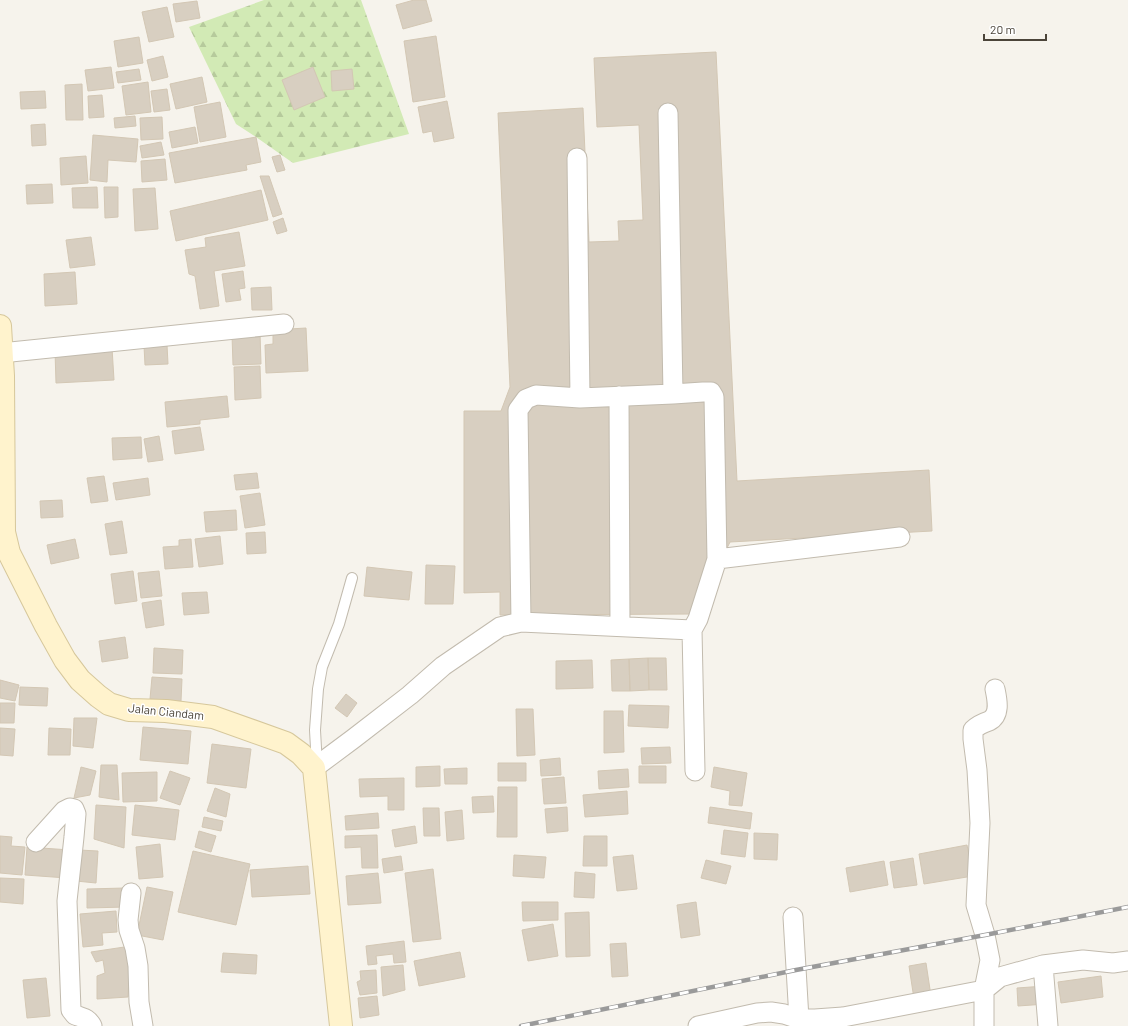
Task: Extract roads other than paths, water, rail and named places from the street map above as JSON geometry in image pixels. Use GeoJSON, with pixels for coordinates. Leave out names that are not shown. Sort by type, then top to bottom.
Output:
{"type":"FeatureCollection","features":[{"type":"Feature","properties":{"kind":"street"},"geometry":{"type":"LineString","coordinates":[[668,113],[673,394]]}},
{"type":"Feature","properties":{"kind":"street"},"geometry":{"type":"LineString","coordinates":[[577,158],[580,398]]}},
{"type":"Feature","properties":{"kind":"street"},"geometry":{"type":"LineString","coordinates":[[1,352],[284,324]]}},
{"type":"Feature","properties":{"kind":"street","name":"Jalan Ciandam"},"geometry":{"type":"LineString","coordinates":[[0,326],[3,376],[5,541],[9,553],[42,619],[73,672],[88,688],[109,704],[129,710],[166,711],[213,717],[286,743],[316,767]]}},
{"type":"Feature","properties":{"kind":"street"},"geometry":{"type":"LineString","coordinates":[[521,622],[518,410],[526,399],[536,395],[580,398],[711,392],[714,397],[717,559],[698,619],[692,630],[695,771]]}},
{"type":"Feature","properties":{"kind":"street"},"geometry":{"type":"LineString","coordinates":[[619,396],[620,626]]}},
{"type":"Feature","properties":{"kind":"street"},"geometry":{"type":"LineString","coordinates":[[717,559],[900,537]]}},
{"type":"Feature","properties":{"kind":"street"},"geometry":{"type":"LineString","coordinates":[[341,1026],[316,767],[399,704],[443,666],[500,627],[521,622],[692,630]]}},
{"type":"Feature","properties":{"kind":"street"},"geometry":{"type":"LineString","coordinates":[[984,1026],[984,990],[990,960],[985,935],[976,905],[980,824],[973,730],[977,725],[992,720],[995,716],[997,705],[995,689]]}},
{"type":"Feature","properties":{"kind":"street"},"geometry":{"type":"LineString","coordinates":[[36,842],[64,811],[70,808],[74,809],[76,814],[67,901],[71,1010],[75,1015],[87,1019],[92,1026]]}},
{"type":"Feature","properties":{"kind":"street"},"geometry":{"type":"LineString","coordinates":[[131,893],[128,920],[138,966],[139,1002],[143,1026]]}},
{"type":"Feature","properties":{"kind":"street"},"geometry":{"type":"LineString","coordinates":[[792,917],[799,1019]]}},
{"type":"Feature","properties":{"kind":"street"},"geometry":{"type":"LineString","coordinates":[[698,1026],[757,1013],[771,1012],[784,1014],[799,1019],[843,1017],[984,990],[1000,977],[1043,965],[1083,960],[1113,962],[1128,961]]}},
{"type":"Feature","properties":{"kind":"street"},"geometry":{"type":"LineString","coordinates":[[1043,965],[1048,1026]]}},
{"type":"Feature","properties":{"kind":"lane"},"geometry":{"type":"LineString","coordinates":[[316,767],[314,730],[322,667],[339,624],[352,578]]}},
{"type":"Feature","properties":{"kind":"railway"},"geometry":{"type":"LineString","coordinates":[[521,1026],[796,970],[1128,907]]}}]}
